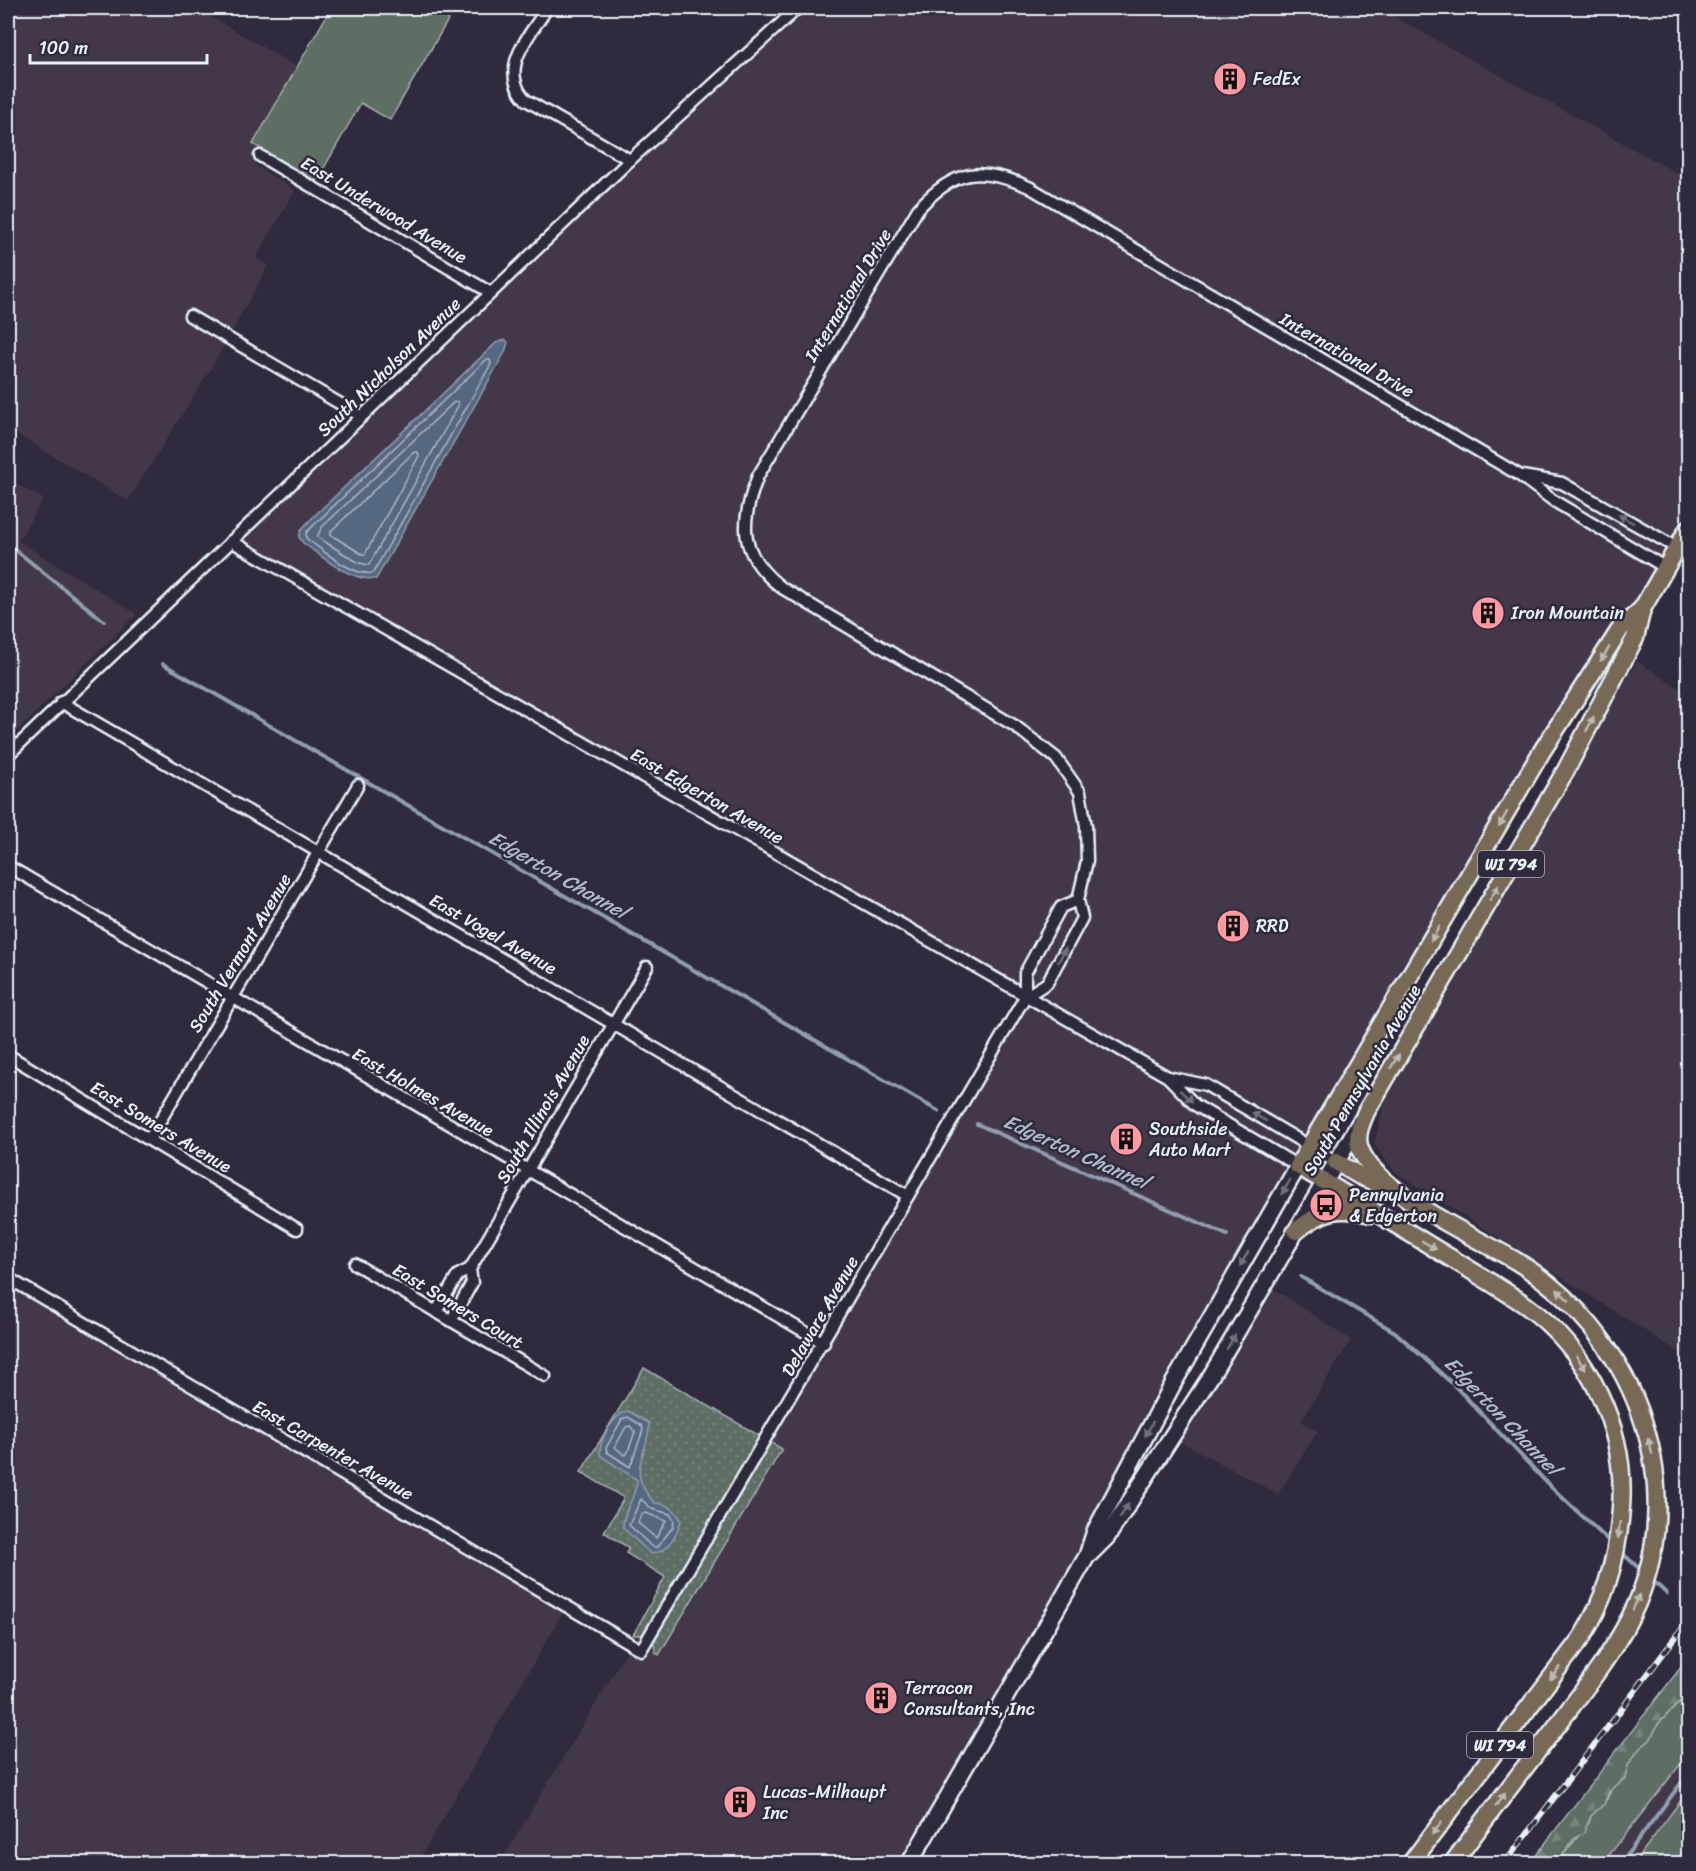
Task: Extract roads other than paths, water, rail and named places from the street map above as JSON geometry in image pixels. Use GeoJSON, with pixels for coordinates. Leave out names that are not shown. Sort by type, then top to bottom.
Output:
{"type":"FeatureCollection","features":[{"type":"Feature","properties":{"kind":"main road","name":"South Pennsylvania Avenue"},"geometry":{"type":"LineString","coordinates":[[909,1863],[1088,1556],[1095,1531],[1183,1367],[1298,1166],[1542,751],[1622,628],[1642,609],[1689,529]]}},
{"type":"Feature","properties":{"kind":"main road","name":"South Pennsylvania Avenue"},"geometry":{"type":"LineString","coordinates":[[1088,1556],[1107,1537],[1207,1382],[1366,1112],[1566,770],[1635,638],[1642,609]]}},
{"type":"Feature","properties":{"kind":"main road","name":"WI 794"},"geometry":{"type":"LineString","coordinates":[[1366,1112],[1358,1132],[1360,1149],[1394,1190],[1519,1262],[1562,1293],[1601,1335],[1626,1375],[1641,1411],[1653,1457],[1657,1504],[1654,1537],[1645,1580],[1637,1603],[1609,1654],[1452,1863]]}},
{"type":"Feature","properties":{"kind":"main road"},"geometry":{"type":"LineString","coordinates":[[1336,1162],[1360,1176],[1394,1190]]}},
{"type":"Feature","properties":{"kind":"main road","name":"WI 794"},"geometry":{"type":"LineString","coordinates":[[1298,1166],[1524,1304],[1563,1339],[1579,1359],[1605,1405],[1614,1429],[1622,1472],[1621,1512],[1615,1557],[1599,1608],[1589,1625],[1410,1863]]}},
{"type":"Feature","properties":{"kind":"main road"},"geometry":{"type":"LineString","coordinates":[[1296,1231],[1315,1216],[1332,1210],[1354,1209],[1388,1220]]}},
{"type":"Feature","properties":{"kind":"main road"},"geometry":{"type":"LineString","coordinates":[[1183,1367],[1207,1382]]}},
{"type":"Feature","properties":{"kind":"street"},"geometry":{"type":"LineString","coordinates":[[547,8],[516,61],[513,82],[526,99],[630,160]]}},
{"type":"Feature","properties":{"kind":"street","name":"South Nicholson Avenue"},"geometry":{"type":"LineString","coordinates":[[8,755],[630,160],[798,8]]}},
{"type":"Feature","properties":{"kind":"street","name":"East Underwood Avenue"},"geometry":{"type":"LineString","coordinates":[[260,156],[491,293]]}},
{"type":"Feature","properties":{"kind":"street","name":"International Drive"},"geometry":{"type":"LineString","coordinates":[[1025,997],[1047,983],[1082,918],[1078,900],[1087,861],[1083,801],[1071,777],[1056,758],[1014,726],[783,588],[758,565],[748,549],[745,520],[758,476],[918,209],[929,197],[949,182],[977,173],[997,175],[1029,187],[1519,475],[1554,501],[1666,568]]}},
{"type":"Feature","properties":{"kind":"street"},"geometry":{"type":"LineString","coordinates":[[190,316],[361,416]]}},
{"type":"Feature","properties":{"kind":"street","name":"International Drive"},"geometry":{"type":"LineString","coordinates":[[1519,475],[1562,483],[1677,548]]}},
{"type":"Feature","properties":{"kind":"street","name":"East Edgerton Avenue"},"geometry":{"type":"LineString","coordinates":[[231,541],[1168,1077],[1195,1105],[1298,1166]]}},
{"type":"Feature","properties":{"kind":"street","name":"East Vogel Avenue"},"geometry":{"type":"LineString","coordinates":[[61,702],[908,1196]]}},
{"type":"Feature","properties":{"kind":"street","name":"South Vermont Avenue"},"geometry":{"type":"LineString","coordinates":[[150,1138],[358,785]]}},
{"type":"Feature","properties":{"kind":"street","name":"East Holmes Avenue"},"geometry":{"type":"LineString","coordinates":[[8,866],[824,1343]]}},
{"type":"Feature","properties":{"kind":"street"},"geometry":{"type":"LineString","coordinates":[[1025,997],[1025,973],[1061,907],[1078,900]]}},
{"type":"Feature","properties":{"kind":"street","name":"South Illinois Avenue"},"geometry":{"type":"LineString","coordinates":[[436,1312],[458,1275],[470,1269],[612,1022],[647,967]]}},
{"type":"Feature","properties":{"kind":"street","name":"Delaware Avenue"},"geometry":{"type":"LineString","coordinates":[[641,1650],[824,1343],[1025,997]]}},
{"type":"Feature","properties":{"kind":"street","name":"East Somers Avenue"},"geometry":{"type":"LineString","coordinates":[[8,1055],[150,1138],[297,1229]]}},
{"type":"Feature","properties":{"kind":"street","name":"East Edgerton Avenue"},"geometry":{"type":"LineString","coordinates":[[1168,1077],[1206,1085],[1336,1162]]}},
{"type":"Feature","properties":{"kind":"street","name":"East Somers Court"},"geometry":{"type":"LineString","coordinates":[[355,1264],[544,1376]]}},
{"type":"Feature","properties":{"kind":"street","name":"South Illinois Avenue"},"geometry":{"type":"LineString","coordinates":[[451,1321],[472,1283],[470,1269]]}},
{"type":"Feature","properties":{"kind":"street","name":"East Carpenter Avenue"},"geometry":{"type":"LineString","coordinates":[[8,1278],[641,1650]]}},
{"type":"Feature","properties":{"kind":"water"},"geometry":{"type":"Polygon","coordinates":[[[505,340],[508,342],[505,352],[376,579],[366,579],[347,572],[328,562],[303,543],[299,537],[301,530],[312,518],[496,343],[505,340]]]}},
{"type":"Feature","properties":{"kind":"water"},"geometry":{"type":"Polygon","coordinates":[[[628,1411],[649,1423],[639,1472],[646,1492],[655,1503],[664,1504],[681,1520],[671,1542],[657,1553],[651,1554],[623,1528],[637,1480],[600,1455],[604,1435],[608,1428],[617,1417],[628,1411]]]}},
{"type":"Feature","properties":{"kind":"waterway","name":"Edgerton Channel"},"geometry":{"type":"LineString","coordinates":[[8,544],[104,621]]}},
{"type":"Feature","properties":{"kind":"waterway","name":"Edgerton Channel"},"geometry":{"type":"LineString","coordinates":[[163,664],[938,1111]]}},
{"type":"Feature","properties":{"kind":"waterway","name":"Edgerton Channel"},"geometry":{"type":"LineString","coordinates":[[977,1124],[1227,1235]]}},
{"type":"Feature","properties":{"kind":"waterway","name":"Edgerton Channel"},"geometry":{"type":"LineString","coordinates":[[1301,1277],[1395,1332],[1455,1386],[1549,1485],[1611,1543]]}},
{"type":"Feature","properties":{"kind":"waterway","name":"Edgerton Channel"},"geometry":{"type":"LineString","coordinates":[[1621,1552],[1642,1571]]}},
{"type":"Feature","properties":{"kind":"waterway","name":"Edgerton Channel"},"geometry":{"type":"LineString","coordinates":[[1650,1578],[1667,1594]]}},
{"type":"Feature","properties":{"kind":"waterway","name":"Edgerton Channel"},"geometry":{"type":"LineString","coordinates":[[1620,1864],[1688,1774]]}},
{"type":"Feature","properties":{"kind":"railway"},"geometry":{"type":"LineString","coordinates":[[1504,1864],[1688,1621]]}},
{"type":"Feature","properties":{"kind":"place","name":"FedEx"},"geometry":{"type":"Point","coordinates":[1230,79]}},
{"type":"Feature","properties":{"kind":"place","name":"Iron Mountain"},"geometry":{"type":"Point","coordinates":[1488,613]}},
{"type":"Feature","properties":{"kind":"place","name":"RRD"},"geometry":{"type":"Point","coordinates":[1233,926]}},
{"type":"Feature","properties":{"kind":"place","name":"Southside Auto Mart"},"geometry":{"type":"Point","coordinates":[1126,1139]}},
{"type":"Feature","properties":{"kind":"place","name":"Pennylvania & Edgerton"},"geometry":{"type":"Point","coordinates":[1326,1205]}},
{"type":"Feature","properties":{"kind":"place","name":"Terracon Consultants, Inc"},"geometry":{"type":"Point","coordinates":[881,1698]}},
{"type":"Feature","properties":{"kind":"place","name":"Lucas-Milhaupt Inc"},"geometry":{"type":"Point","coordinates":[740,1802]}}]}
